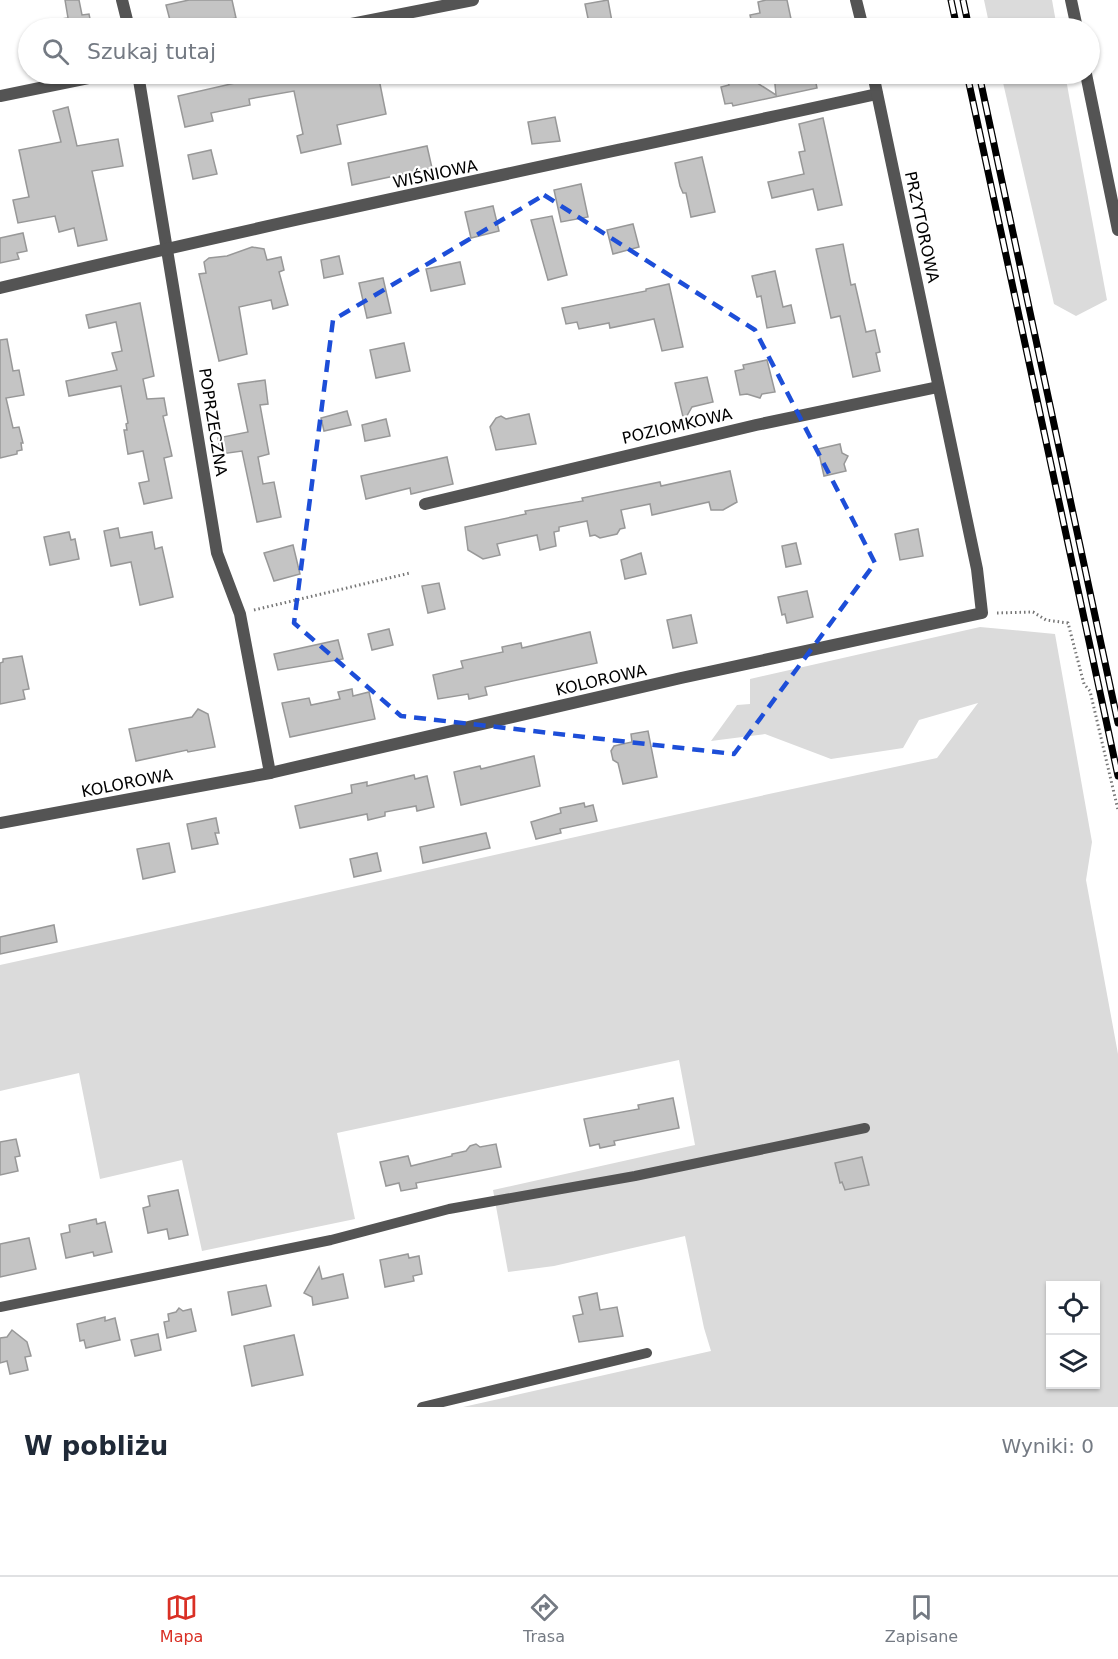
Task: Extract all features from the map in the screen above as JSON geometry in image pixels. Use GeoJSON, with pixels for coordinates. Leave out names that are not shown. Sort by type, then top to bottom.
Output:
{"type":"FeatureCollection","features":[{"type":"Feature","properties":{"kind":"street"},"geometry":{"type":"LineString","coordinates":[[122,0],[126,18]]}},
{"type":"Feature","properties":{"kind":"street"},"geometry":{"type":"LineString","coordinates":[[382,18],[473,0]]}},
{"type":"Feature","properties":{"kind":"street"},"geometry":{"type":"LineString","coordinates":[[856,0],[860,18]]}},
{"type":"Feature","properties":{"kind":"street"},"geometry":{"type":"LineString","coordinates":[[1071,0],[1075,18]]}},
{"type":"Feature","properties":{"kind":"street"},"geometry":{"type":"LineString","coordinates":[[0,96],[59,84]]}},
{"type":"Feature","properties":{"kind":"street","name":"POPRZECZNA"},"geometry":{"type":"LineString","coordinates":[[140,84],[217,553],[240,614],[270,773]]}},
{"type":"Feature","properties":{"kind":"street","name":"PRZYTOROWA"},"geometry":{"type":"LineString","coordinates":[[875,84],[938,387]]}},
{"type":"Feature","properties":{"kind":"street"},"geometry":{"type":"LineString","coordinates":[[1088,84],[1118,231]]}},
{"type":"Feature","properties":{"kind":"street","name":"WIŚNIOWA"},"geometry":{"type":"LineString","coordinates":[[0,288],[165,249],[877,94]]}},
{"type":"Feature","properties":{"kind":"street"},"geometry":{"type":"LineString","coordinates":[[1105,163],[1118,160]]}},
{"type":"Feature","properties":{"kind":"street"},"geometry":{"type":"LineString","coordinates":[[938,387],[977,568],[982,613]]}},
{"type":"Feature","properties":{"kind":"street","name":"POZIOMKOWA"},"geometry":{"type":"LineString","coordinates":[[425,504],[756,424],[938,387]]}},
{"type":"Feature","properties":{"kind":"street","name":"KOLOROWA"},"geometry":{"type":"LineString","coordinates":[[0,823],[270,773],[681,678],[982,613]]}},
{"type":"Feature","properties":{"kind":"lane"},"geometry":{"type":"LineString","coordinates":[[0,1307],[331,1240],[449,1209],[635,1176],[865,1128]]}},
{"type":"Feature","properties":{"kind":"lane"},"geometry":{"type":"LineString","coordinates":[[422,1407],[647,1353]]}},
{"type":"Feature","properties":{"kind":"path"},"geometry":{"type":"LineString","coordinates":[[240,614],[410,573]]}},
{"type":"Feature","properties":{"kind":"path"},"geometry":{"type":"LineString","coordinates":[[982,613],[1033,612],[1046,620],[1068,623],[1084,684],[1090,691],[1118,810]]}},
{"type":"Feature","properties":{"kind":"highlighted area"},"geometry":{"type":"Polygon","coordinates":[[[544,195],[755,330],[875,563],[734,754],[401,716],[294,623],[333,320],[544,195]]]}},
{"type":"Feature","properties":{"kind":"shaded area"},"geometry":{"type":"Polygon","coordinates":[[[984,0],[1052,0],[1055,18],[988,18],[984,0]]]}},
{"type":"Feature","properties":{"kind":"shaded area"},"geometry":{"type":"Polygon","coordinates":[[[1003,84],[1067,84],[1107,300],[1076,316],[1054,304],[1003,84]]]}},
{"type":"Feature","properties":{"kind":"shaded area"},"geometry":{"type":"Polygon","coordinates":[[[980,627],[1055,634],[1092,842],[1086,880],[1118,1054],[1118,1407],[463,1407],[711,1351],[685,1236],[554,1266],[508,1272],[493,1190],[695,1145],[679,1060],[337,1133],[355,1219],[202,1251],[182,1160],[100,1179],[79,1073],[0,1091],[0,965],[937,758],[978,703],[919,720],[903,748],[831,759],[765,734],[711,741],[737,705],[750,704],[750,679],[980,627]]]}},
{"type":"Feature","properties":{"kind":"building"},"geometry":{"type":"Polygon","coordinates":[[[65,0],[79,0],[82,15],[89,14],[90,18],[68,18],[65,0]]]}},
{"type":"Feature","properties":{"kind":"building"},"geometry":{"type":"Polygon","coordinates":[[[189,0],[232,0],[236,18],[169,18],[166,5],[189,0]]]}},
{"type":"Feature","properties":{"kind":"building"},"geometry":{"type":"Polygon","coordinates":[[[608,0],[611,18],[588,18],[585,4],[608,0]]]}},
{"type":"Feature","properties":{"kind":"building"},"geometry":{"type":"Polygon","coordinates":[[[787,0],[791,18],[751,18],[750,15],[760,13],[758,2],[787,0]]]}},
{"type":"Feature","properties":{"kind":"building"},"geometry":{"type":"Polygon","coordinates":[[[231,84],[380,84],[386,114],[337,125],[341,144],[301,153],[297,136],[303,134],[294,91],[249,99],[250,105],[211,113],[213,121],[185,127],[178,96],[231,84]]]}},
{"type":"Feature","properties":{"kind":"building"},"geometry":{"type":"Polygon","coordinates":[[[729,84],[759,84],[776,95],[775,84],[816,84],[817,88],[733,106],[732,103],[725,104],[721,87],[729,84]]]}},
{"type":"Feature","properties":{"kind":"building"},"geometry":{"type":"Polygon","coordinates":[[[68,107],[77,146],[118,139],[123,166],[92,171],[107,240],[78,246],[74,228],[59,232],[55,216],[18,223],[13,200],[29,197],[19,150],[61,142],[53,111],[68,107]]]}},
{"type":"Feature","properties":{"kind":"building"},"geometry":{"type":"Polygon","coordinates":[[[555,117],[560,141],[532,144],[528,122],[555,117]]]}},
{"type":"Feature","properties":{"kind":"building"},"geometry":{"type":"Polygon","coordinates":[[[823,118],[842,205],[818,210],[813,189],[772,198],[768,182],[804,174],[799,152],[805,151],[799,124],[823,118]]]}},
{"type":"Feature","properties":{"kind":"building"},"geometry":{"type":"Polygon","coordinates":[[[427,146],[432,168],[352,185],[348,163],[427,146]]]}},
{"type":"Feature","properties":{"kind":"building"},"geometry":{"type":"Polygon","coordinates":[[[211,150],[217,174],[193,179],[188,155],[211,150]]]}},
{"type":"Feature","properties":{"kind":"building"},"geometry":{"type":"Polygon","coordinates":[[[702,157],[715,212],[691,217],[686,193],[683,193],[680,186],[675,163],[702,157]]]}},
{"type":"Feature","properties":{"kind":"building"},"geometry":{"type":"Polygon","coordinates":[[[581,184],[588,217],[561,222],[554,190],[581,184]]]}},
{"type":"Feature","properties":{"kind":"building"},"geometry":{"type":"Polygon","coordinates":[[[493,206],[499,231],[471,238],[465,212],[493,206]]]}},
{"type":"Feature","properties":{"kind":"building"},"geometry":{"type":"Polygon","coordinates":[[[552,216],[567,275],[548,280],[531,220],[552,216]]]}},
{"type":"Feature","properties":{"kind":"building"},"geometry":{"type":"Polygon","coordinates":[[[633,224],[639,247],[613,254],[607,230],[633,224]]]}},
{"type":"Feature","properties":{"kind":"building"},"geometry":{"type":"Polygon","coordinates":[[[23,233],[27,251],[17,253],[19,259],[0,263],[0,238],[23,233]]]}},
{"type":"Feature","properties":{"kind":"building"},"geometry":{"type":"Polygon","coordinates":[[[843,244],[851,285],[855,284],[866,332],[875,330],[880,352],[876,353],[880,371],[853,377],[840,316],[831,318],[816,249],[843,244]]]}},
{"type":"Feature","properties":{"kind":"building"},"geometry":{"type":"Polygon","coordinates":[[[252,247],[264,249],[267,260],[281,257],[284,270],[279,272],[288,305],[273,309],[271,300],[239,307],[247,354],[219,361],[199,274],[206,273],[204,262],[209,258],[227,256],[252,247]]]}},
{"type":"Feature","properties":{"kind":"building"},"geometry":{"type":"Polygon","coordinates":[[[339,256],[343,274],[324,278],[321,260],[339,256]]]}},
{"type":"Feature","properties":{"kind":"building"},"geometry":{"type":"Polygon","coordinates":[[[460,262],[465,284],[431,291],[426,269],[460,262]]]}},
{"type":"Feature","properties":{"kind":"building"},"geometry":{"type":"Polygon","coordinates":[[[775,271],[783,307],[791,305],[795,323],[767,328],[761,296],[757,297],[752,276],[775,271]]]}},
{"type":"Feature","properties":{"kind":"building"},"geometry":{"type":"Polygon","coordinates":[[[383,278],[391,313],[367,318],[359,283],[383,278]]]}},
{"type":"Feature","properties":{"kind":"building"},"geometry":{"type":"Polygon","coordinates":[[[669,284],[683,347],[662,351],[654,319],[610,328],[609,323],[579,329],[577,322],[566,324],[562,308],[669,284]]]}},
{"type":"Feature","properties":{"kind":"building"},"geometry":{"type":"Polygon","coordinates":[[[140,303],[154,376],[143,379],[147,399],[164,398],[167,415],[163,416],[172,456],[164,458],[172,498],[144,504],[139,483],[149,481],[143,451],[128,454],[124,430],[127,430],[126,424],[128,423],[121,386],[69,396],[66,381],[117,370],[112,353],[122,351],[116,322],[89,328],[86,315],[140,303]]]}},
{"type":"Feature","properties":{"kind":"building"},"geometry":{"type":"Polygon","coordinates":[[[7,339],[13,371],[19,370],[24,395],[6,398],[13,428],[19,427],[23,443],[21,443],[22,450],[17,451],[17,454],[0,458],[0,340],[7,339]]]}},
{"type":"Feature","properties":{"kind":"building"},"geometry":{"type":"Polygon","coordinates":[[[404,343],[410,371],[376,378],[370,350],[404,343]]]}},
{"type":"Feature","properties":{"kind":"building"},"geometry":{"type":"Polygon","coordinates":[[[767,360],[775,392],[762,394],[760,398],[747,394],[740,395],[735,371],[744,369],[743,365],[767,360]]]}},
{"type":"Feature","properties":{"kind":"building"},"geometry":{"type":"Polygon","coordinates":[[[707,377],[713,402],[692,407],[684,421],[675,383],[707,377]]]}},
{"type":"Feature","properties":{"kind":"building"},"geometry":{"type":"Polygon","coordinates":[[[265,380],[268,404],[260,405],[269,454],[258,457],[263,484],[274,482],[281,517],[257,522],[242,451],[221,454],[218,438],[248,432],[238,384],[265,380]]]}},
{"type":"Feature","properties":{"kind":"building"},"geometry":{"type":"Polygon","coordinates":[[[347,411],[351,425],[324,431],[321,418],[347,411]]]}},
{"type":"Feature","properties":{"kind":"building"},"geometry":{"type":"Polygon","coordinates":[[[529,414],[536,444],[496,450],[490,427],[496,418],[501,416],[506,419],[529,414]]]}},
{"type":"Feature","properties":{"kind":"building"},"geometry":{"type":"Polygon","coordinates":[[[386,419],[390,436],[365,441],[362,425],[386,419]]]}},
{"type":"Feature","properties":{"kind":"building"},"geometry":{"type":"Polygon","coordinates":[[[840,444],[842,453],[848,456],[844,464],[846,471],[824,476],[818,449],[840,444]]]}},
{"type":"Feature","properties":{"kind":"building"},"geometry":{"type":"Polygon","coordinates":[[[447,457],[453,484],[411,494],[410,488],[366,499],[361,476],[447,457]]]}},
{"type":"Feature","properties":{"kind":"building"},"geometry":{"type":"Polygon","coordinates":[[[730,471],[737,502],[723,510],[711,510],[709,502],[652,515],[650,504],[621,510],[625,528],[620,529],[617,534],[600,538],[595,535],[590,536],[587,521],[559,527],[559,531],[554,532],[556,546],[540,550],[537,535],[497,544],[500,555],[483,559],[468,550],[465,527],[526,514],[525,511],[583,501],[582,498],[660,482],[661,486],[730,471]]]}},
{"type":"Feature","properties":{"kind":"building"},"geometry":{"type":"Polygon","coordinates":[[[118,528],[120,538],[152,532],[155,549],[162,547],[173,597],[140,605],[131,562],[111,566],[104,531],[118,528]]]}},
{"type":"Feature","properties":{"kind":"building"},"geometry":{"type":"Polygon","coordinates":[[[918,529],[923,556],[900,560],[895,534],[918,529]]]}},
{"type":"Feature","properties":{"kind":"building"},"geometry":{"type":"Polygon","coordinates":[[[69,532],[71,540],[75,539],[79,559],[50,565],[44,537],[69,532]]]}},
{"type":"Feature","properties":{"kind":"building"},"geometry":{"type":"Polygon","coordinates":[[[796,543],[801,564],[786,567],[782,546],[796,543]]]}},
{"type":"Feature","properties":{"kind":"building"},"geometry":{"type":"Polygon","coordinates":[[[293,545],[300,574],[274,581],[264,553],[293,545]]]}},
{"type":"Feature","properties":{"kind":"building"},"geometry":{"type":"Polygon","coordinates":[[[641,553],[646,574],[625,579],[621,560],[641,553]]]}},
{"type":"Feature","properties":{"kind":"building"},"geometry":{"type":"Polygon","coordinates":[[[439,583],[445,609],[428,613],[422,586],[439,583]]]}},
{"type":"Feature","properties":{"kind":"building"},"geometry":{"type":"Polygon","coordinates":[[[807,591],[813,617],[787,623],[785,614],[782,615],[778,597],[807,591]]]}},
{"type":"Feature","properties":{"kind":"building"},"geometry":{"type":"Polygon","coordinates":[[[691,615],[697,643],[673,648],[667,620],[691,615]]]}},
{"type":"Feature","properties":{"kind":"building"},"geometry":{"type":"Polygon","coordinates":[[[389,629],[393,645],[372,650],[368,634],[389,629]]]}},
{"type":"Feature","properties":{"kind":"building"},"geometry":{"type":"Polygon","coordinates":[[[590,632],[597,663],[485,687],[487,695],[469,699],[468,694],[438,699],[433,675],[463,668],[461,661],[503,652],[502,647],[521,643],[522,648],[590,632]]]}},
{"type":"Feature","properties":{"kind":"building"},"geometry":{"type":"Polygon","coordinates":[[[338,640],[343,659],[278,670],[274,654],[338,640]]]}},
{"type":"Feature","properties":{"kind":"building"},"geometry":{"type":"Polygon","coordinates":[[[22,656],[29,689],[23,690],[25,699],[0,704],[0,663],[3,659],[22,656]]]}},
{"type":"Feature","properties":{"kind":"building"},"geometry":{"type":"Polygon","coordinates":[[[352,689],[353,696],[369,692],[375,719],[290,737],[282,703],[309,698],[311,705],[340,699],[338,692],[352,689]]]}},
{"type":"Feature","properties":{"kind":"building"},"geometry":{"type":"Polygon","coordinates":[[[198,709],[208,714],[215,747],[188,752],[187,750],[136,761],[129,729],[192,717],[198,709]]]}},
{"type":"Feature","properties":{"kind":"building"},"geometry":{"type":"Polygon","coordinates":[[[648,731],[657,777],[623,784],[618,763],[613,760],[611,751],[614,746],[632,742],[631,734],[648,731]]]}},
{"type":"Feature","properties":{"kind":"building"},"geometry":{"type":"Polygon","coordinates":[[[534,756],[540,786],[461,805],[454,772],[480,766],[481,769],[534,756]]]}},
{"type":"Feature","properties":{"kind":"building"},"geometry":{"type":"Polygon","coordinates":[[[414,775],[415,779],[427,776],[434,807],[417,811],[416,806],[385,812],[385,816],[368,820],[367,814],[300,828],[295,806],[352,793],[351,785],[367,782],[367,786],[414,775]]]}},
{"type":"Feature","properties":{"kind":"building"},"geometry":{"type":"Polygon","coordinates":[[[584,803],[585,807],[593,805],[597,821],[560,829],[561,833],[536,839],[531,822],[561,813],[560,808],[584,803]]]}},
{"type":"Feature","properties":{"kind":"building"},"geometry":{"type":"Polygon","coordinates":[[[216,818],[219,833],[215,833],[218,844],[192,849],[187,824],[216,818]]]}},
{"type":"Feature","properties":{"kind":"building"},"geometry":{"type":"Polygon","coordinates":[[[486,833],[490,848],[423,863],[420,847],[486,833]]]}},
{"type":"Feature","properties":{"kind":"building"},"geometry":{"type":"Polygon","coordinates":[[[169,843],[175,872],[143,879],[137,849],[169,843]]]}},
{"type":"Feature","properties":{"kind":"building"},"geometry":{"type":"Polygon","coordinates":[[[377,853],[381,871],[354,877],[350,859],[377,853]]]}},
{"type":"Feature","properties":{"kind":"building"},"geometry":{"type":"Polygon","coordinates":[[[54,925],[57,942],[0,954],[0,937],[54,925]]]}},
{"type":"Feature","properties":{"kind":"building"},"geometry":{"type":"Polygon","coordinates":[[[673,1098],[679,1128],[614,1141],[615,1145],[600,1148],[599,1144],[590,1146],[584,1119],[639,1109],[638,1105],[673,1098]]]}},
{"type":"Feature","properties":{"kind":"building"},"geometry":{"type":"Polygon","coordinates":[[[16,1139],[20,1156],[15,1157],[18,1171],[0,1175],[0,1142],[16,1139]]]}},
{"type":"Feature","properties":{"kind":"building"},"geometry":{"type":"Polygon","coordinates":[[[476,1144],[480,1147],[496,1144],[501,1167],[416,1183],[417,1188],[401,1191],[399,1183],[386,1186],[380,1162],[408,1156],[411,1166],[452,1156],[476,1144]]]}},
{"type":"Feature","properties":{"kind":"building"},"geometry":{"type":"Polygon","coordinates":[[[862,1157],[869,1185],[845,1190],[842,1182],[840,1183],[835,1163],[862,1157]]]}},
{"type":"Feature","properties":{"kind":"building"},"geometry":{"type":"Polygon","coordinates":[[[178,1190],[188,1235],[169,1239],[167,1229],[148,1233],[143,1208],[150,1206],[148,1196],[178,1190]]]}},
{"type":"Feature","properties":{"kind":"building"},"geometry":{"type":"Polygon","coordinates":[[[96,1219],[97,1224],[105,1222],[112,1252],[94,1256],[93,1252],[66,1258],[61,1234],[70,1232],[69,1225],[96,1219]]]}},
{"type":"Feature","properties":{"kind":"building"},"geometry":{"type":"Polygon","coordinates":[[[29,1238],[36,1269],[0,1277],[0,1244],[29,1238]]]}},
{"type":"Feature","properties":{"kind":"building"},"geometry":{"type":"Polygon","coordinates":[[[408,1254],[409,1258],[419,1256],[422,1274],[413,1276],[414,1281],[385,1287],[380,1260],[408,1254]]]}},
{"type":"Feature","properties":{"kind":"building"},"geometry":{"type":"Polygon","coordinates":[[[319,1267],[322,1279],[343,1274],[348,1298],[313,1305],[312,1297],[304,1293],[319,1267]]]}},
{"type":"Feature","properties":{"kind":"building"},"geometry":{"type":"Polygon","coordinates":[[[266,1285],[271,1306],[232,1315],[228,1292],[266,1285]]]}},
{"type":"Feature","properties":{"kind":"building"},"geometry":{"type":"Polygon","coordinates":[[[597,1293],[600,1310],[617,1307],[623,1336],[579,1342],[573,1316],[583,1314],[579,1297],[597,1293]]]}},
{"type":"Feature","properties":{"kind":"building"},"geometry":{"type":"Polygon","coordinates":[[[179,1308],[183,1311],[191,1309],[196,1331],[167,1338],[164,1322],[169,1321],[168,1314],[176,1312],[179,1308]]]}},
{"type":"Feature","properties":{"kind":"building"},"geometry":{"type":"Polygon","coordinates":[[[105,1317],[105,1321],[115,1318],[120,1340],[86,1348],[84,1340],[80,1341],[77,1324],[105,1317]]]}},
{"type":"Feature","properties":{"kind":"building"},"geometry":{"type":"Polygon","coordinates":[[[12,1330],[27,1342],[31,1356],[25,1357],[28,1370],[10,1374],[7,1361],[0,1363],[0,1338],[7,1337],[12,1330]]]}},
{"type":"Feature","properties":{"kind":"building"},"geometry":{"type":"Polygon","coordinates":[[[158,1334],[161,1350],[135,1356],[131,1340],[158,1334]]]}},
{"type":"Feature","properties":{"kind":"building"},"geometry":{"type":"Polygon","coordinates":[[[294,1335],[303,1375],[252,1386],[244,1346],[294,1335]]]}},
{"type":"Feature","properties":{"kind":"railway"},"geometry":{"type":"LineString","coordinates":[[951,0],[955,18]]}},
{"type":"Feature","properties":{"kind":"railway"},"geometry":{"type":"LineString","coordinates":[[963,0],[967,18]]}},
{"type":"Feature","properties":{"kind":"railway"},"geometry":{"type":"LineString","coordinates":[[969,84],[1118,776]]}},
{"type":"Feature","properties":{"kind":"railway"},"geometry":{"type":"LineString","coordinates":[[981,84],[1118,723]]}}]}
